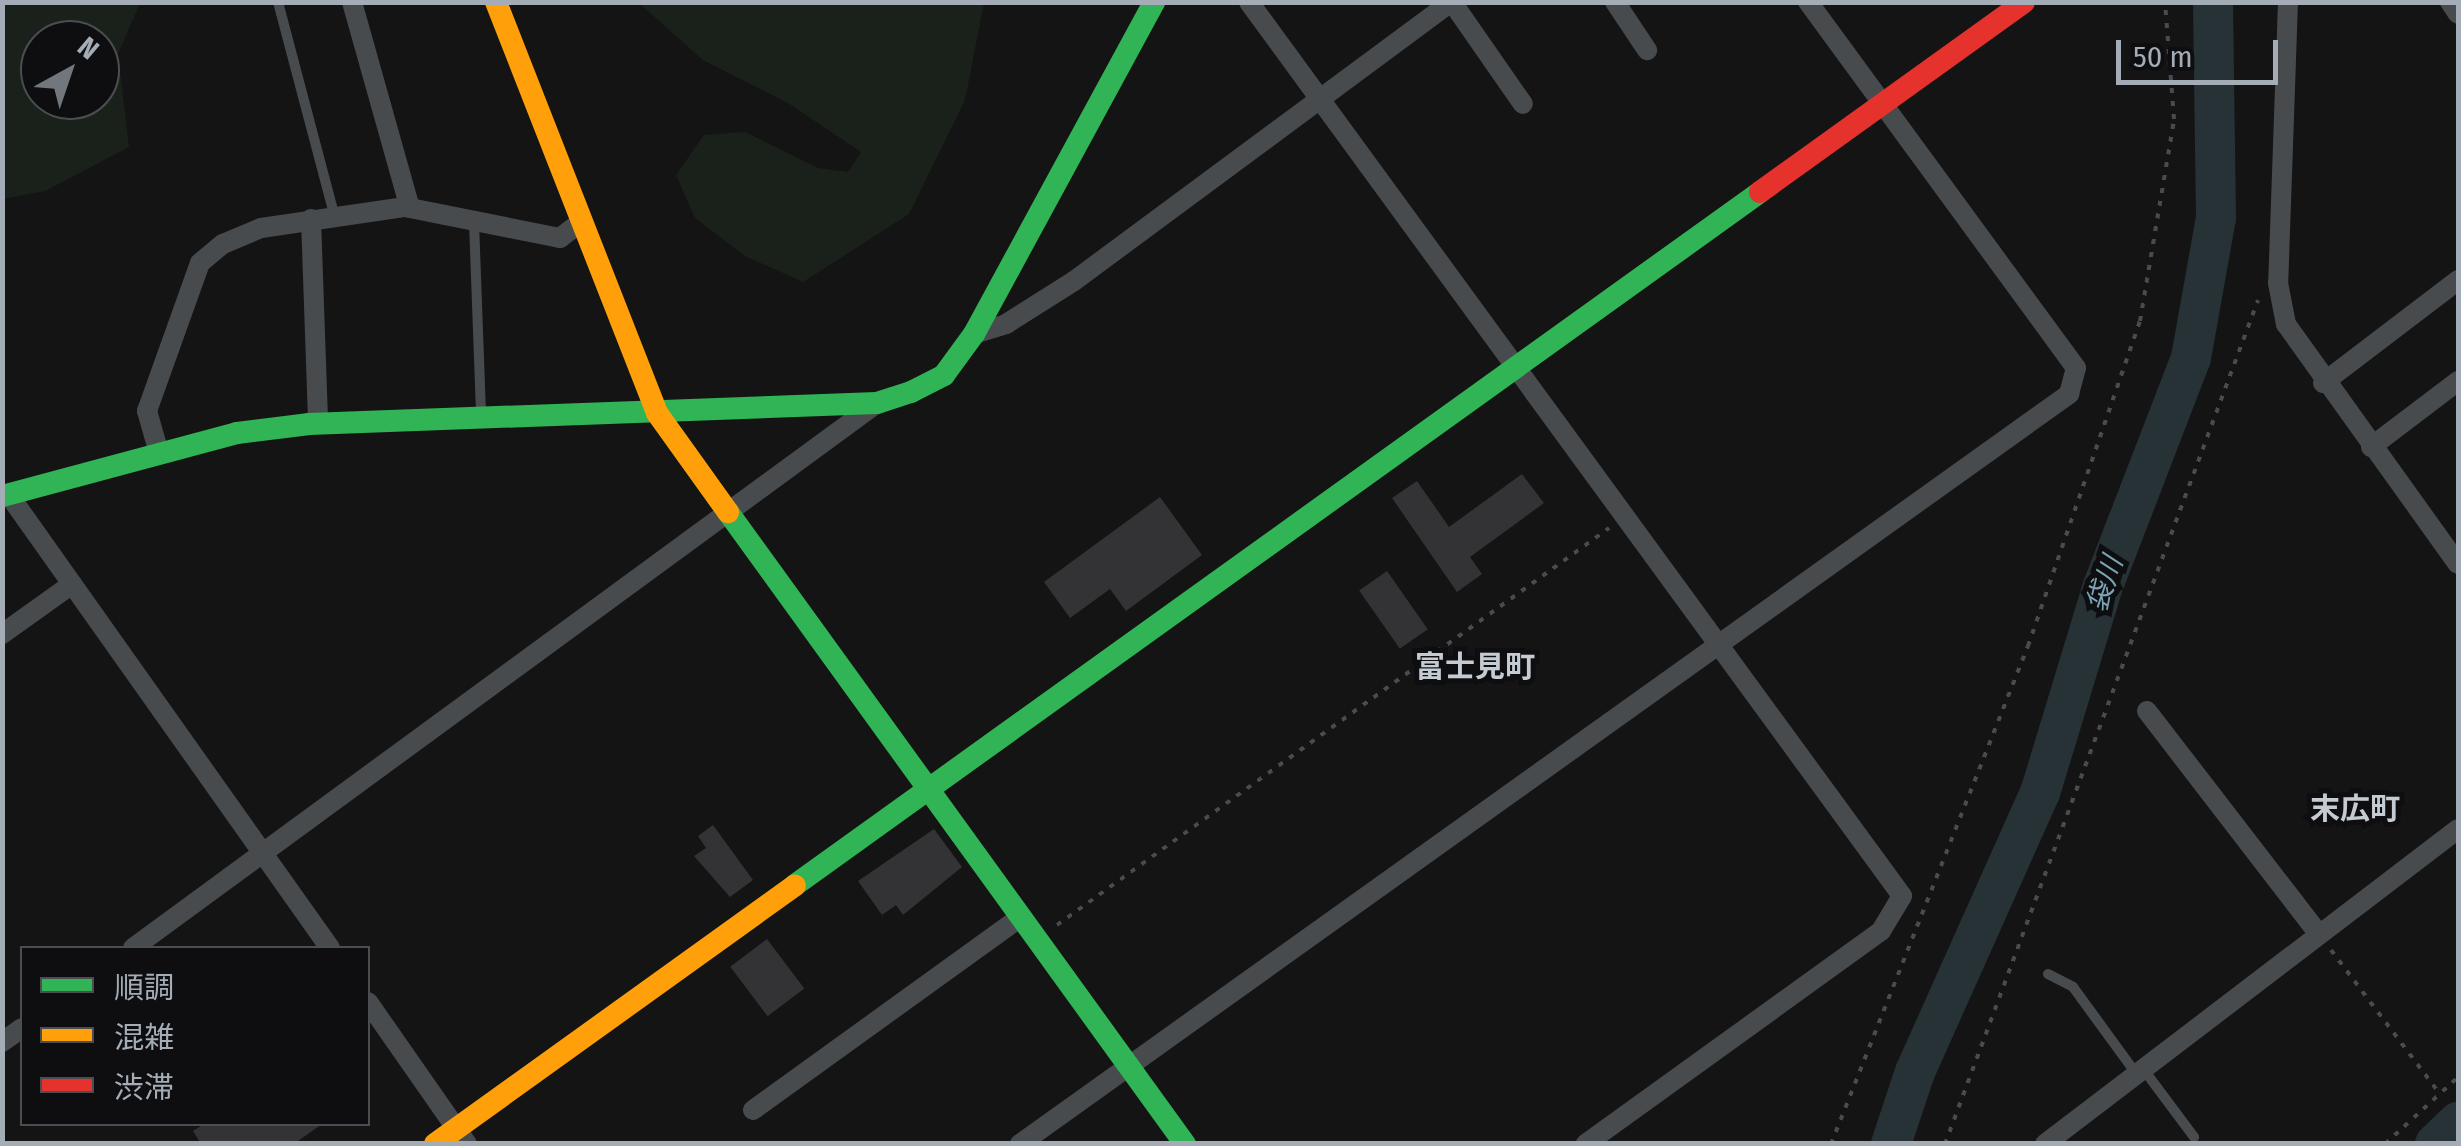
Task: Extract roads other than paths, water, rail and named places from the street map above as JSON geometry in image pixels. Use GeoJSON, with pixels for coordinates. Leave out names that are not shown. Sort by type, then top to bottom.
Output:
{"type":"FeatureCollection","features":[{"type":"Feature","properties":{"kind":"street"},"geometry":{"type":"LineString","coordinates":[[352,2],[410,208]]}},
{"type":"Feature","properties":{"kind":"street"},"geometry":{"type":"LineString","coordinates":[[496,2],[657,413],[1185,1144]]}},
{"type":"Feature","properties":{"kind":"street"},"geometry":{"type":"LineString","coordinates":[[136,946],[734,516],[877,403],[944,375],[974,334],[1154,2]]}},
{"type":"Feature","properties":{"kind":"street"},"geometry":{"type":"LineString","coordinates":[[1249,2],[1902,896],[1882,931],[1586,1144]]}},
{"type":"Feature","properties":{"kind":"street"},"geometry":{"type":"LineString","coordinates":[[974,334],[1006,324],[1074,281],[1452,2],[1523,104]]}},
{"type":"Feature","properties":{"kind":"street"},"geometry":{"type":"LineString","coordinates":[[1616,2],[1647,50]]}},
{"type":"Feature","properties":{"kind":"street"},"geometry":{"type":"LineString","coordinates":[[1020,1144],[2078,380],[1808,2]]}},
{"type":"Feature","properties":{"kind":"street"},"geometry":{"type":"LineString","coordinates":[[436,1144],[462,1136],[929,790],[2024,2]]}},
{"type":"Feature","properties":{"kind":"street"},"geometry":{"type":"LineString","coordinates":[[2288,2],[2280,302],[2324,384],[2458,564]]}},
{"type":"Feature","properties":{"kind":"street"},"geometry":{"type":"LineString","coordinates":[[2450,2],[2458,14]]}},
{"type":"Feature","properties":{"kind":"street"},"geometry":{"type":"LineString","coordinates":[[159,453],[147,411],[200,264],[261,228],[334,214],[410,208],[560,238],[582,221]]}},
{"type":"Feature","properties":{"kind":"street"},"geometry":{"type":"LineString","coordinates":[[310,219],[318,423]]}},
{"type":"Feature","properties":{"kind":"street"},"geometry":{"type":"LineString","coordinates":[[2324,384],[2458,280]]}},
{"type":"Feature","properties":{"kind":"street"},"geometry":{"type":"LineString","coordinates":[[2371,447],[2458,381]]}},
{"type":"Feature","properties":{"kind":"street"},"geometry":{"type":"LineString","coordinates":[[329,946],[6,496],[159,453],[318,423],[877,403]]}},
{"type":"Feature","properties":{"kind":"street"},"geometry":{"type":"LineString","coordinates":[[2,634],[72,584]]}},
{"type":"Feature","properties":{"kind":"street"},"geometry":{"type":"LineString","coordinates":[[2147,711],[2319,934]]}},
{"type":"Feature","properties":{"kind":"street"},"geometry":{"type":"LineString","coordinates":[[2050,1142],[2138,1070],[2458,829]]}},
{"type":"Feature","properties":{"kind":"street"},"geometry":{"type":"LineString","coordinates":[[753,1110],[1022,917]]}},
{"type":"Feature","properties":{"kind":"street"},"geometry":{"type":"LineString","coordinates":[[370,1005],[462,1136]]}},
{"type":"Feature","properties":{"kind":"lane"},"geometry":{"type":"LineString","coordinates":[[278,2],[334,214]]}},
{"type":"Feature","properties":{"kind":"lane"},"geometry":{"type":"LineString","coordinates":[[474,222],[481,418]]}},
{"type":"Feature","properties":{"kind":"lane"},"geometry":{"type":"LineString","coordinates":[[2048,974],[2073,988],[2194,1137]]}},
{"type":"Feature","properties":{"kind":"waterway","name":"袋川"},"geometry":{"type":"LineString","coordinates":[[1891,1144],[1915,1072],[2040,793],[2103,586],[2191,358],[2216,218],[2213,2]]}},
{"type":"Feature","properties":{"kind":"waterway"},"geometry":{"type":"LineString","coordinates":[[2435,1144],[2458,1122]]}},
{"type":"Feature","properties":{"kind":"district","name":"富士見町"},"geometry":{"type":"Point","coordinates":[1475,667]}},
{"type":"Feature","properties":{"kind":"district","name":"末広町"},"geometry":{"type":"Point","coordinates":[2355,809]}}]}
